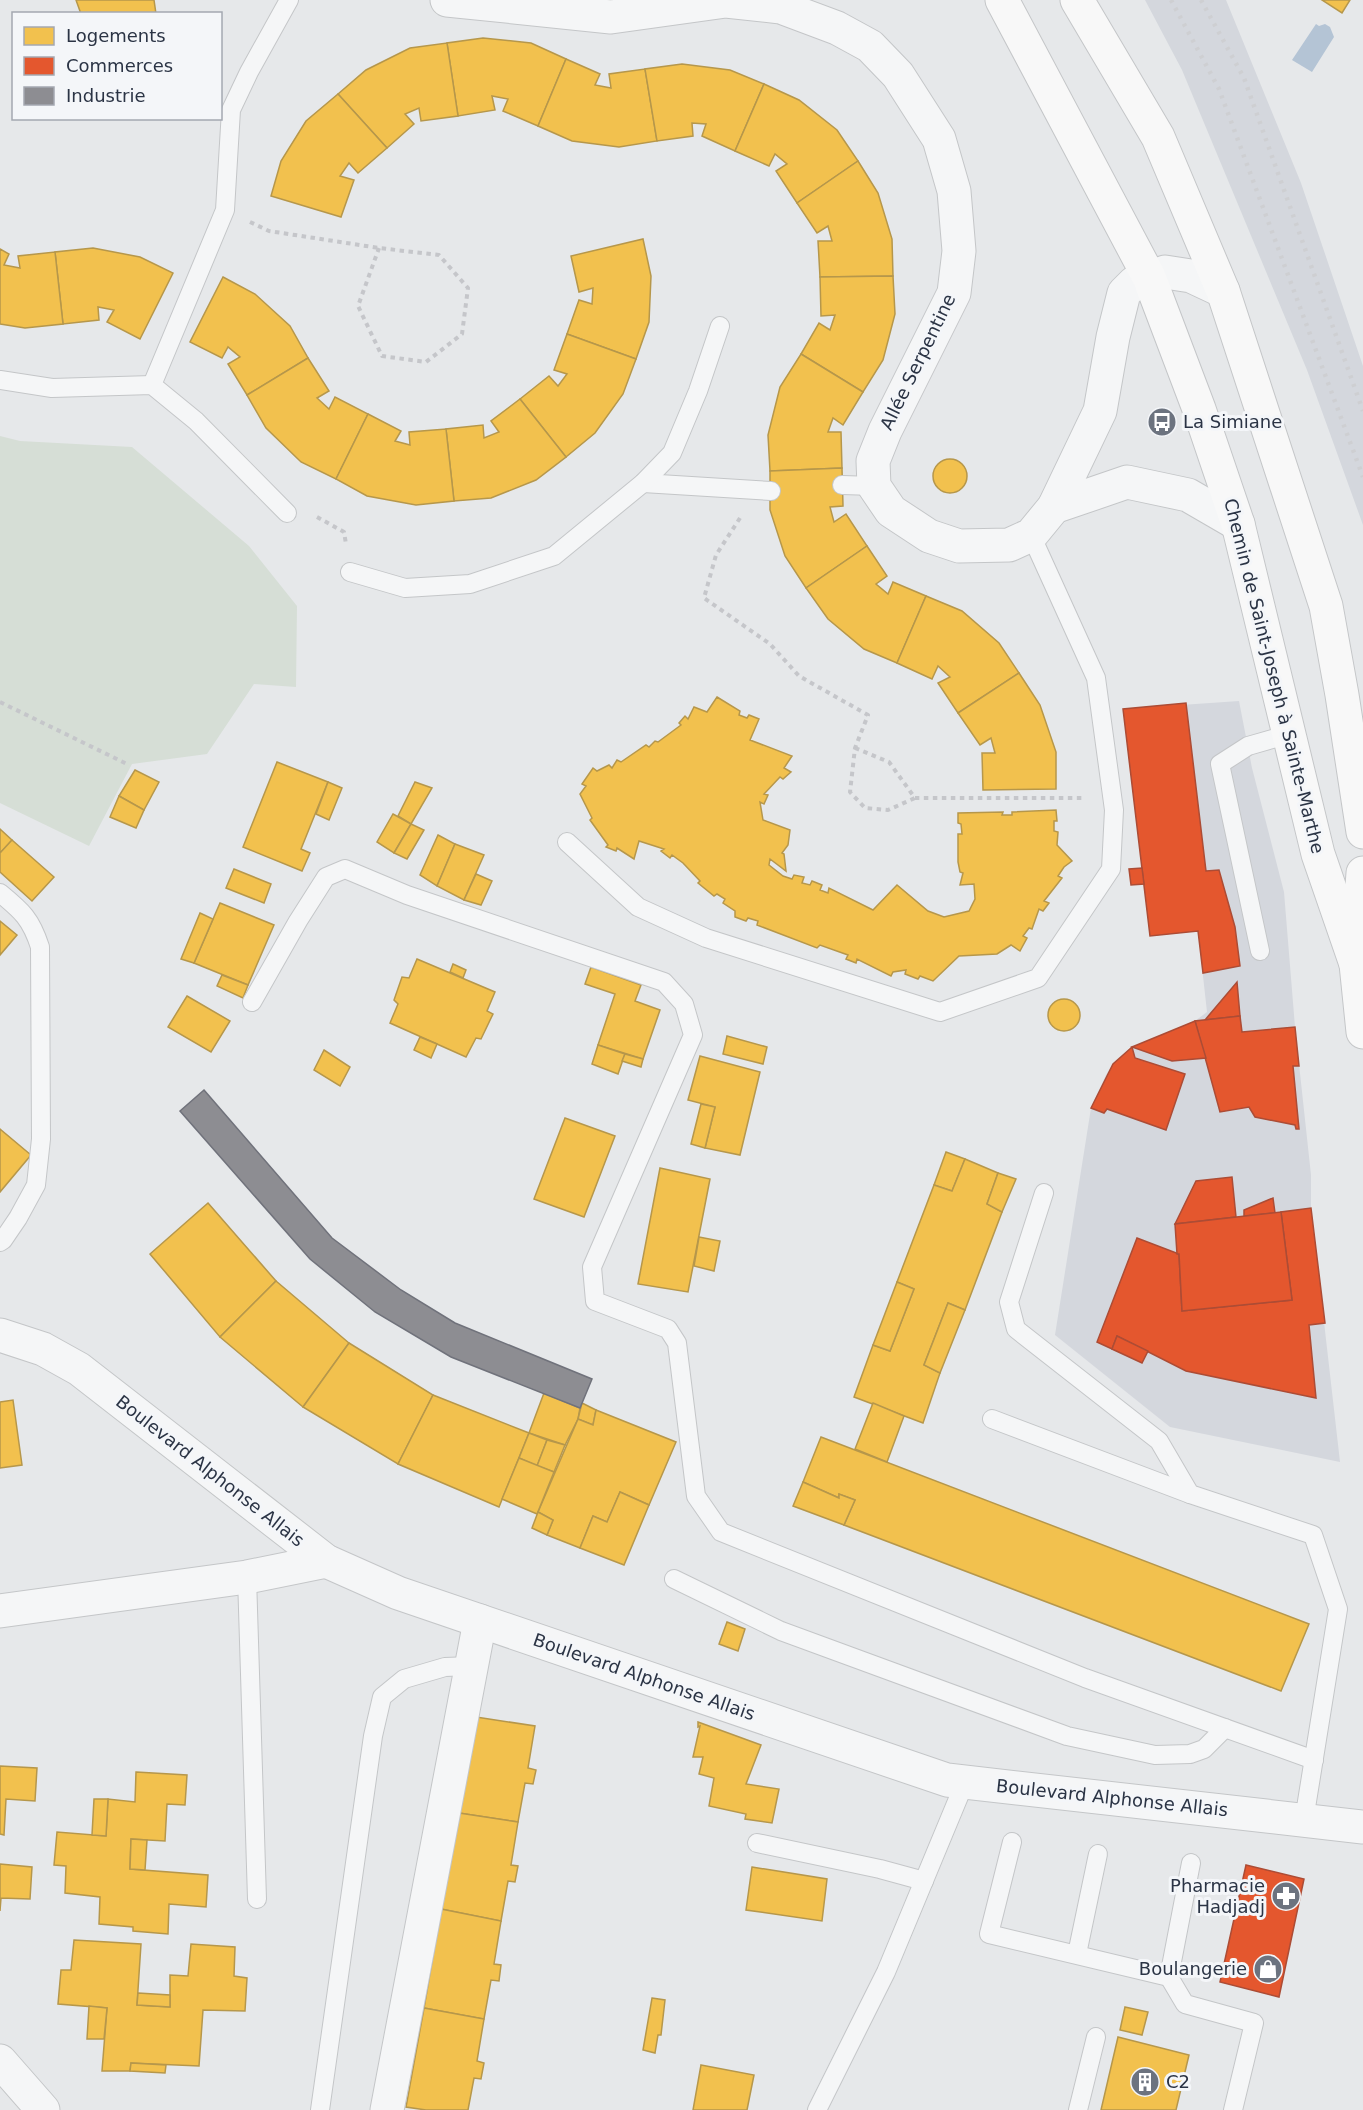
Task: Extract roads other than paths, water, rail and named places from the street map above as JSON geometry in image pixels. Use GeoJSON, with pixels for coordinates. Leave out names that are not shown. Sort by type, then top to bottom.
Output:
{"type":"FeatureCollection","features":[{"type":"Feature","properties":{"kind":"main road","name":"Chemin de Saint-Joseph à Sainte-Marthe"},"geometry":{"type":"LineString","coordinates":[[1002,0],[1149,277],[1199,409],[1238,524],[1318,854],[1356,964]]}},
{"type":"Feature","properties":{"kind":"main road"},"geometry":{"type":"LineString","coordinates":[[1077,0],[1158,137],[1223,291],[1326,606],[1363,832]]}},
{"type":"Feature","properties":{"kind":"main road","name":"Chemin de Saint-Joseph à Sainte-Marthe"},"geometry":{"type":"LineString","coordinates":[[1363,873],[1356,964],[1363,1032]]}},
{"type":"Feature","properties":{"kind":"street","name":"Allée Serpentine"},"geometry":{"type":"LineString","coordinates":[[447,0],[610,16],[726,1],[781,7],[837,28],[870,46],[898,75],[939,140],[954,191],[959,251],[954,293],[885,431],[873,461],[858,486],[929,536],[959,546],[1009,545],[1031,535]]}},
{"type":"Feature","properties":{"kind":"street"},"geometry":{"type":"LineString","coordinates":[[1031,535],[1054,507],[1100,411],[1113,337],[1124,293],[1134,283],[1165,272],[1191,276],[1223,291]]}},
{"type":"Feature","properties":{"kind":"street"},"geometry":{"type":"LineString","coordinates":[[1054,507],[1127,482],[1188,495],[1238,524]]}},
{"type":"Feature","properties":{"kind":"street","name":"Boulevard Alphonse Allais"},"geometry":{"type":"LineString","coordinates":[[0,1335],[43,1349],[79,1369],[326,1562],[398,1593],[947,1780],[1363,1827]]}},
{"type":"Feature","properties":{"kind":"street"},"geometry":{"type":"LineString","coordinates":[[0,1611],[247,1577],[326,1562]]}},
{"type":"Feature","properties":{"kind":"street"},"geometry":{"type":"LineString","coordinates":[[387,2110],[480,1621]]}},
{"type":"Feature","properties":{"kind":"street"},"geometry":{"type":"LineString","coordinates":[[0,2061],[44,2110]]}},
{"type":"Feature","properties":{"kind":"lane"},"geometry":{"type":"LineString","coordinates":[[152,385],[225,210],[231,110],[249,72],[289,0]]}},
{"type":"Feature","properties":{"kind":"lane"},"geometry":{"type":"LineString","coordinates":[[350,572],[405,588],[470,584],[554,556],[643,483],[672,453],[698,392],[720,326]]}},
{"type":"Feature","properties":{"kind":"lane"},"geometry":{"type":"LineString","coordinates":[[0,380],[52,388],[152,385],[196,421],[287,513]]}},
{"type":"Feature","properties":{"kind":"lane"},"geometry":{"type":"LineString","coordinates":[[643,483],[771,491]]}},
{"type":"Feature","properties":{"kind":"lane"},"geometry":{"type":"LineString","coordinates":[[567,842],[638,907],[706,938],[940,1012],[1038,978],[1111,869],[1114,810],[1096,678],[1031,535]]}},
{"type":"Feature","properties":{"kind":"lane"},"geometry":{"type":"LineString","coordinates":[[1260,951],[1220,764],[1248,746],[1290,735]]}},
{"type":"Feature","properties":{"kind":"lane"},"geometry":{"type":"LineString","coordinates":[[252,1002],[326,877],[345,869],[407,895],[664,982],[684,1004],[693,1035],[592,1267],[595,1301],[668,1329],[676,1343],[696,1496],[721,1532],[1074,1674],[1314,1760]]}},
{"type":"Feature","properties":{"kind":"lane"},"geometry":{"type":"LineString","coordinates":[[0,893],[20,909],[33,925],[40,946],[41,1128],[36,1185],[18,1218],[0,1242]]}},
{"type":"Feature","properties":{"kind":"lane"},"geometry":{"type":"LineString","coordinates":[[1044,1192],[1009,1302],[1016,1329],[1159,1441],[1190,1494]]}},
{"type":"Feature","properties":{"kind":"lane"},"geometry":{"type":"LineString","coordinates":[[992,1419],[1190,1494],[1313,1535],[1338,1609],[1304,1820]]}},
{"type":"Feature","properties":{"kind":"lane"},"geometry":{"type":"LineString","coordinates":[[247,1577],[257,1899]]}},
{"type":"Feature","properties":{"kind":"lane"},"geometry":{"type":"LineString","coordinates":[[674,1580],[781,1631],[1067,1736],[1155,1755],[1190,1754],[1204,1749],[1225,1728]]}},
{"type":"Feature","properties":{"kind":"lane"},"geometry":{"type":"LineString","coordinates":[[320,2110],[373,1736],[382,1697],[404,1679],[445,1666],[471,1666]]}},
{"type":"Feature","properties":{"kind":"lane"},"geometry":{"type":"LineString","coordinates":[[817,2110],[886,1972],[965,1782]]}},
{"type":"Feature","properties":{"kind":"lane"},"geometry":{"type":"LineString","coordinates":[[1012,1842],[988,1934],[1168,1977]]}},
{"type":"Feature","properties":{"kind":"lane"},"geometry":{"type":"LineString","coordinates":[[757,1843],[880,1869],[924,1881]]}},
{"type":"Feature","properties":{"kind":"lane"},"geometry":{"type":"LineString","coordinates":[[1077,1954],[1098,1854]]}},
{"type":"Feature","properties":{"kind":"lane"},"geometry":{"type":"LineString","coordinates":[[1191,1863],[1168,1977],[1185,2004],[1254,2023],[1233,2110]]}},
{"type":"Feature","properties":{"kind":"lane"},"geometry":{"type":"LineString","coordinates":[[1078,2110],[1096,2037]]}},
{"type":"Feature","properties":{"kind":"water"},"geometry":{"type":"Polygon","coordinates":[[[1316,24],[1319,26],[1325,24],[1330,27],[1334,37],[1312,72],[1292,60],[1316,24]]]}},
{"type":"Feature","properties":{"kind":"railway"},"geometry":{"type":"LineString","coordinates":[[1171,0],[1219,89],[1363,477]]}},
{"type":"Feature","properties":{"kind":"railway"},"geometry":{"type":"LineString","coordinates":[[1201,0],[1244,78],[1363,411]]}},
{"type":"Feature","properties":{"kind":"place","name":"La Simiane"},"geometry":{"type":"Point","coordinates":[1162,422]}},
{"type":"Feature","properties":{"kind":"place","name":"Pharmacie Hadjadj"},"geometry":{"type":"Point","coordinates":[1286,1896]}},
{"type":"Feature","properties":{"kind":"place","name":"Boulangerie"},"geometry":{"type":"Point","coordinates":[1268,1969]}},
{"type":"Feature","properties":{"kind":"place","name":"C2"},"geometry":{"type":"Point","coordinates":[1145,2082]}}]}
